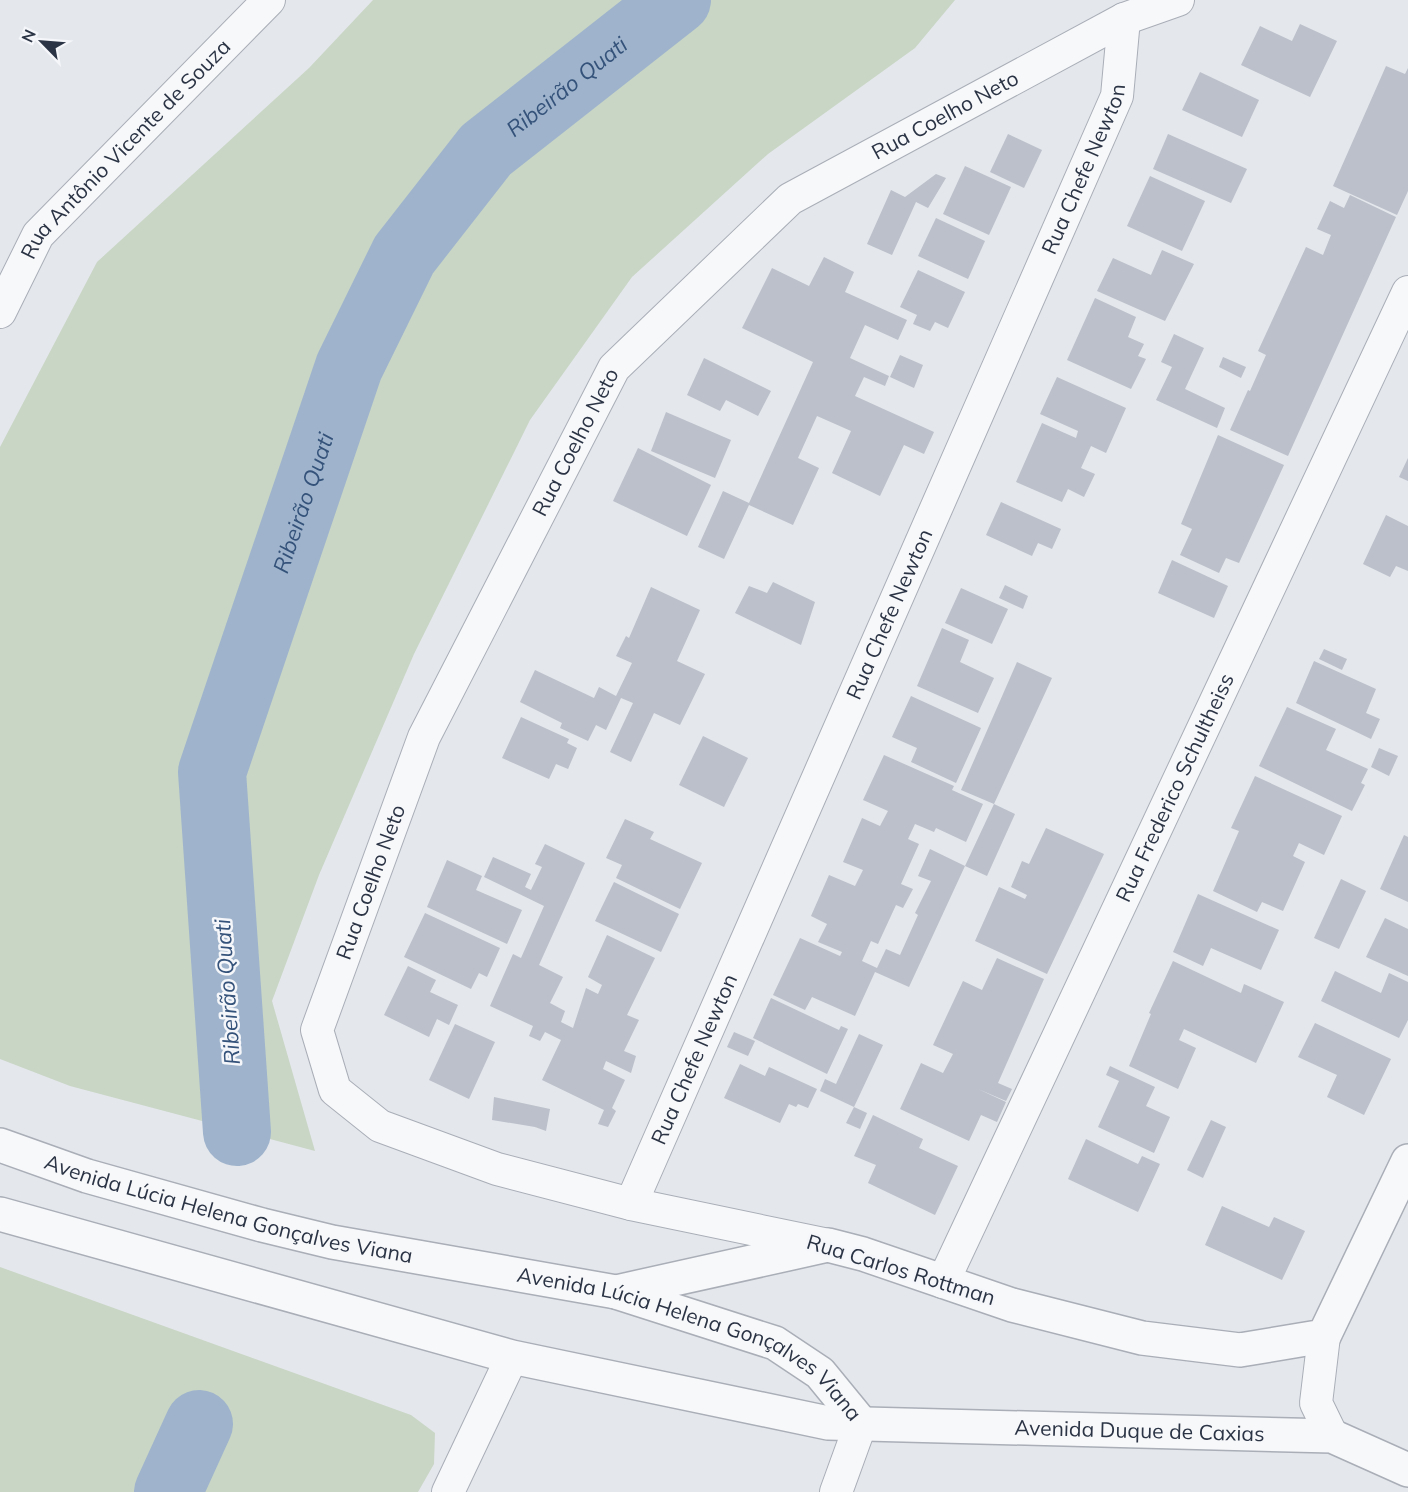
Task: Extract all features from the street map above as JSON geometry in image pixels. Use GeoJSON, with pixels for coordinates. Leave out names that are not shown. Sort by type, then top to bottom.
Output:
{"type":"FeatureCollection","features":[{"type":"Feature","properties":{"kind":"street","name":"Rua Antônio Vicente de Souza"},"geometry":{"type":"LineString","coordinates":[[0,312],[38,235],[269,0]]}},
{"type":"Feature","properties":{"kind":"street","name":"Rua Coelho Neto"},"geometry":{"type":"LineString","coordinates":[[380,1126],[334,1090],[317,1029],[424,736],[614,368],[790,199],[1124,19],[1178,0]]}},
{"type":"Feature","properties":{"kind":"street","name":"Rua Chefe Newton"},"geometry":{"type":"LineString","coordinates":[[631,1204],[1117,96],[1124,19]]}},
{"type":"Feature","properties":{"kind":"street","name":"Rua Frederico Schultheiss"},"geometry":{"type":"LineString","coordinates":[[943,1282],[1408,292]]}},
{"type":"Feature","properties":{"kind":"street","name":"Rua Carlos Rottman"},"geometry":{"type":"LineString","coordinates":[[380,1126],[497,1169],[631,1204],[863,1254],[1012,1305],[1142,1338],[1240,1350],[1324,1336]]}},
{"type":"Feature","properties":{"kind":"street","name":"Avenida Lúcia Helena Gonçalves Viana"},"geometry":{"type":"LineString","coordinates":[[0,1145],[87,1176],[262,1225],[332,1242],[616,1292],[775,1343],[820,1373],[861,1423]]}},
{"type":"Feature","properties":{"kind":"street"},"geometry":{"type":"LineString","coordinates":[[1332,1436],[1316,1403],[1324,1336],[1408,1161]]}},
{"type":"Feature","properties":{"kind":"street","name":"Avenida Lúcia Helena Gonçalves Viana"},"geometry":{"type":"LineString","coordinates":[[0,1214],[512,1357],[828,1423],[861,1423]]}},
{"type":"Feature","properties":{"kind":"street"},"geometry":{"type":"LineString","coordinates":[[616,1292],[828,1245]]}},
{"type":"Feature","properties":{"kind":"street"},"geometry":{"type":"LineString","coordinates":[[448,1492],[512,1357]]}},
{"type":"Feature","properties":{"kind":"street"},"geometry":{"type":"LineString","coordinates":[[836,1492],[861,1423]]}},
{"type":"Feature","properties":{"kind":"street","name":"Avenida Duque de Caxias"},"geometry":{"type":"LineString","coordinates":[[861,1423],[1332,1436],[1408,1470]]}},
{"type":"Feature","properties":{"kind":"green space"},"geometry":{"type":"Polygon","coordinates":[[[373,0],[955,0],[915,48],[768,154],[632,277],[530,420],[414,654],[319,875],[272,1001],[315,1151],[70,1086],[0,1059],[0,447],[97,262],[309,68],[373,0]]]}},
{"type":"Feature","properties":{"kind":"green space"},"geometry":{"type":"Polygon","coordinates":[[[0,1267],[411,1415],[435,1433],[434,1464],[418,1492],[0,1492],[0,1267]]]}},
{"type":"Feature","properties":{"kind":"building"},"geometry":{"type":"Polygon","coordinates":[[[1300,24],[1337,41],[1310,97],[1241,65],[1260,26],[1292,41],[1300,24]]]}},
{"type":"Feature","properties":{"kind":"building"},"geometry":{"type":"Polygon","coordinates":[[[1386,66],[1405,74],[1408,68],[1408,191],[1397,215],[1333,186],[1386,66]]]}},
{"type":"Feature","properties":{"kind":"building"},"geometry":{"type":"Polygon","coordinates":[[[1200,72],[1259,100],[1242,137],[1182,110],[1200,72]]]}},
{"type":"Feature","properties":{"kind":"building"},"geometry":{"type":"Polygon","coordinates":[[[1008,134],[1042,150],[1024,188],[990,172],[1008,134]]]}},
{"type":"Feature","properties":{"kind":"building"},"geometry":{"type":"Polygon","coordinates":[[[1168,134],[1247,169],[1231,203],[1153,169],[1168,134]]]}},
{"type":"Feature","properties":{"kind":"building"},"geometry":{"type":"Polygon","coordinates":[[[965,166],[1011,187],[989,235],[943,214],[965,166]]]}},
{"type":"Feature","properties":{"kind":"building"},"geometry":{"type":"Polygon","coordinates":[[[936,174],[946,178],[928,208],[916,202],[892,255],[867,244],[891,190],[905,197],[936,174]]]}},
{"type":"Feature","properties":{"kind":"building"},"geometry":{"type":"Polygon","coordinates":[[[1150,176],[1205,201],[1182,251],[1127,226],[1150,176]]]}},
{"type":"Feature","properties":{"kind":"building"},"geometry":{"type":"Polygon","coordinates":[[[1350,195],[1396,217],[1288,456],[1230,430],[1266,355],[1258,351],[1306,247],[1323,255],[1331,235],[1317,229],[1330,201],[1344,208],[1350,195]]]}},
{"type":"Feature","properties":{"kind":"building"},"geometry":{"type":"Polygon","coordinates":[[[936,218],[985,241],[968,279],[918,256],[936,218]]]}},
{"type":"Feature","properties":{"kind":"building"},"geometry":{"type":"Polygon","coordinates":[[[1162,250],[1194,264],[1165,321],[1097,291],[1113,258],[1151,275],[1162,250]]]}},
{"type":"Feature","properties":{"kind":"building"},"geometry":{"type":"Polygon","coordinates":[[[824,257],[854,272],[845,292],[907,320],[898,340],[865,325],[850,358],[889,376],[885,386],[864,377],[855,396],[934,432],[924,454],[904,445],[880,496],[832,473],[851,431],[817,416],[798,458],[819,468],[793,525],[749,505],[724,559],[698,547],[723,491],[749,503],[813,362],[742,328],[772,268],[809,286],[824,257]]]}},
{"type":"Feature","properties":{"kind":"building"},"geometry":{"type":"Polygon","coordinates":[[[918,270],[965,292],[948,328],[935,322],[930,331],[913,324],[917,315],[900,307],[918,270]]]}},
{"type":"Feature","properties":{"kind":"building"},"geometry":{"type":"Polygon","coordinates":[[[1095,298],[1136,317],[1128,337],[1144,344],[1138,356],[1146,359],[1131,389],[1067,360],[1095,298]]]}},
{"type":"Feature","properties":{"kind":"building"},"geometry":{"type":"Polygon","coordinates":[[[1174,334],[1204,348],[1185,389],[1225,408],[1217,428],[1156,400],[1172,367],[1161,362],[1174,334]]]}},
{"type":"Feature","properties":{"kind":"building"},"geometry":{"type":"Polygon","coordinates":[[[900,355],[923,365],[914,388],[890,377],[900,355]]]}},
{"type":"Feature","properties":{"kind":"building"},"geometry":{"type":"Polygon","coordinates":[[[1223,357],[1246,367],[1241,378],[1219,367],[1223,357]]]}},
{"type":"Feature","properties":{"kind":"building"},"geometry":{"type":"Polygon","coordinates":[[[704,358],[771,391],[758,416],[726,400],[720,411],[687,395],[704,358]]]}},
{"type":"Feature","properties":{"kind":"building"},"geometry":{"type":"Polygon","coordinates":[[[1057,377],[1126,408],[1106,453],[1091,446],[1081,468],[1095,474],[1084,497],[1068,489],[1062,502],[1016,482],[1042,423],[1076,438],[1078,431],[1040,414],[1057,377]]]}},
{"type":"Feature","properties":{"kind":"building"},"geometry":{"type":"Polygon","coordinates":[[[666,412],[731,440],[715,478],[651,451],[666,412]]]}},
{"type":"Feature","properties":{"kind":"building"},"geometry":{"type":"Polygon","coordinates":[[[1218,435],[1284,465],[1239,563],[1226,558],[1219,573],[1180,555],[1192,529],[1181,524],[1218,435]]]}},
{"type":"Feature","properties":{"kind":"building"},"geometry":{"type":"Polygon","coordinates":[[[638,448],[711,485],[687,536],[613,501],[638,448]]]}},
{"type":"Feature","properties":{"kind":"building"},"geometry":{"type":"Polygon","coordinates":[[[1408,458],[1408,481],[1399,477],[1408,458]]]}},
{"type":"Feature","properties":{"kind":"building"},"geometry":{"type":"Polygon","coordinates":[[[1001,502],[1061,529],[1052,549],[1038,543],[1032,556],[986,535],[1001,502]]]}},
{"type":"Feature","properties":{"kind":"building"},"geometry":{"type":"Polygon","coordinates":[[[1386,515],[1408,526],[1408,571],[1396,566],[1390,577],[1363,564],[1386,515]]]}},
{"type":"Feature","properties":{"kind":"building"},"geometry":{"type":"Polygon","coordinates":[[[1172,560],[1228,586],[1214,618],[1158,593],[1172,560]]]}},
{"type":"Feature","properties":{"kind":"building"},"geometry":{"type":"Polygon","coordinates":[[[773,582],[815,602],[801,645],[735,613],[749,586],[767,593],[773,582]]]}},
{"type":"Feature","properties":{"kind":"building"},"geometry":{"type":"Polygon","coordinates":[[[1005,585],[1028,596],[1023,609],[999,598],[1005,585]]]}},
{"type":"Feature","properties":{"kind":"building"},"geometry":{"type":"Polygon","coordinates":[[[651,587],[700,610],[677,661],[705,674],[680,725],[654,713],[631,762],[610,752],[633,703],[621,698],[606,730],[596,725],[588,741],[560,728],[562,723],[520,702],[535,670],[594,698],[599,687],[616,696],[632,663],[616,656],[626,636],[629,638],[651,587]]]}},
{"type":"Feature","properties":{"kind":"building"},"geometry":{"type":"Polygon","coordinates":[[[961,588],[1008,609],[992,644],[945,623],[961,588]]]}},
{"type":"Feature","properties":{"kind":"building"},"geometry":{"type":"Polygon","coordinates":[[[942,628],[969,640],[960,662],[994,678],[978,713],[917,686],[942,628]]]}},
{"type":"Feature","properties":{"kind":"building"},"geometry":{"type":"Polygon","coordinates":[[[1324,649],[1347,659],[1342,670],[1319,659],[1324,649]]]}},
{"type":"Feature","properties":{"kind":"building"},"geometry":{"type":"Polygon","coordinates":[[[1314,661],[1376,689],[1366,713],[1380,719],[1371,739],[1296,703],[1314,661]]]}},
{"type":"Feature","properties":{"kind":"building"},"geometry":{"type":"Polygon","coordinates":[[[1017,662],[1052,678],[994,804],[961,790],[1017,662]]]}},
{"type":"Feature","properties":{"kind":"building"},"geometry":{"type":"Polygon","coordinates":[[[911,696],[981,728],[956,783],[911,762],[917,748],[892,737],[911,696]]]}},
{"type":"Feature","properties":{"kind":"building"},"geometry":{"type":"Polygon","coordinates":[[[1287,707],[1336,729],[1326,750],[1368,769],[1361,783],[1365,785],[1352,811],[1259,766],[1287,707]]]}},
{"type":"Feature","properties":{"kind":"building"},"geometry":{"type":"Polygon","coordinates":[[[521,717],[569,739],[567,743],[577,748],[568,769],[556,764],[549,779],[502,758],[521,717]]]}},
{"type":"Feature","properties":{"kind":"building"},"geometry":{"type":"Polygon","coordinates":[[[703,736],[748,758],[724,807],[679,785],[703,736]]]}},
{"type":"Feature","properties":{"kind":"building"},"geometry":{"type":"Polygon","coordinates":[[[1379,748],[1398,756],[1389,776],[1371,767],[1379,748]]]}},
{"type":"Feature","properties":{"kind":"building"},"geometry":{"type":"Polygon","coordinates":[[[884,755],[954,786],[952,790],[983,804],[966,842],[936,828],[934,832],[915,824],[908,839],[919,844],[901,884],[913,889],[903,908],[896,905],[878,944],[871,941],[862,961],[877,968],[886,949],[900,955],[918,915],[915,913],[931,881],[918,876],[930,849],[965,866],[909,987],[875,972],[855,1016],[812,997],[805,1010],[773,995],[800,938],[840,956],[842,952],[818,942],[827,924],[811,916],[829,875],[855,886],[863,870],[843,862],[862,818],[880,826],[888,811],[863,800],[884,755]]]}},
{"type":"Feature","properties":{"kind":"building"},"geometry":{"type":"Polygon","coordinates":[[[1255,776],[1342,816],[1324,855],[1299,843],[1293,856],[1305,862],[1283,911],[1262,902],[1257,912],[1213,891],[1239,831],[1231,828],[1255,776]]]}},
{"type":"Feature","properties":{"kind":"building"},"geometry":{"type":"Polygon","coordinates":[[[994,804],[1015,814],[987,876],[965,866],[994,804]]]}},
{"type":"Feature","properties":{"kind":"building"},"geometry":{"type":"Polygon","coordinates":[[[625,819],[654,832],[650,839],[702,863],[680,909],[616,878],[622,865],[606,858],[625,819]]]}},
{"type":"Feature","properties":{"kind":"building"},"geometry":{"type":"Polygon","coordinates":[[[1046,828],[1104,854],[1047,974],[975,941],[999,887],[1025,899],[1027,895],[1011,887],[1022,861],[1029,864],[1046,828]]]}},
{"type":"Feature","properties":{"kind":"building"},"geometry":{"type":"Polygon","coordinates":[[[1404,835],[1408,837],[1408,902],[1380,889],[1404,835]]]}},
{"type":"Feature","properties":{"kind":"building"},"geometry":{"type":"Polygon","coordinates":[[[545,844],[585,863],[539,965],[563,977],[550,1003],[565,1011],[561,1022],[573,1028],[586,988],[598,994],[602,985],[588,977],[607,935],[655,958],[627,1015],[639,1020],[624,1051],[636,1056],[631,1073],[606,1061],[603,1069],[625,1080],[612,1108],[616,1111],[608,1127],[598,1124],[604,1110],[542,1080],[561,1040],[545,1032],[540,1041],[529,1036],[533,1026],[490,1006],[513,954],[521,958],[544,906],[484,877],[493,857],[531,874],[525,887],[531,890],[542,867],[535,864],[545,844]]]}},
{"type":"Feature","properties":{"kind":"building"},"geometry":{"type":"Polygon","coordinates":[[[447,860],[482,876],[476,890],[522,910],[507,944],[427,907],[447,860]]]}},
{"type":"Feature","properties":{"kind":"building"},"geometry":{"type":"Polygon","coordinates":[[[1341,879],[1366,891],[1339,949],[1314,938],[1341,879]]]}},
{"type":"Feature","properties":{"kind":"building"},"geometry":{"type":"Polygon","coordinates":[[[614,882],[679,914],[661,952],[595,921],[614,882]]]}},
{"type":"Feature","properties":{"kind":"building"},"geometry":{"type":"Polygon","coordinates":[[[1198,894],[1279,930],[1261,970],[1211,948],[1203,966],[1173,952],[1198,894]]]}},
{"type":"Feature","properties":{"kind":"building"},"geometry":{"type":"Polygon","coordinates":[[[425,913],[500,948],[487,977],[479,973],[471,989],[404,957],[425,913]]]}},
{"type":"Feature","properties":{"kind":"building"},"geometry":{"type":"Polygon","coordinates":[[[1385,918],[1408,929],[1408,976],[1366,957],[1385,918]]]}},
{"type":"Feature","properties":{"kind":"building"},"geometry":{"type":"Polygon","coordinates":[[[997,958],[1044,979],[998,1083],[1012,1089],[1006,1101],[978,1089],[1006,1102],[997,1122],[981,1115],[969,1141],[900,1109],[921,1063],[943,1073],[953,1054],[933,1045],[963,981],[982,990],[997,958]]]}},
{"type":"Feature","properties":{"kind":"building"},"geometry":{"type":"Polygon","coordinates":[[[1173,961],[1241,993],[1244,984],[1284,1002],[1256,1063],[1184,1029],[1179,1040],[1196,1048],[1178,1089],[1129,1066],[1151,1014],[1149,1013],[1173,961]]]}},
{"type":"Feature","properties":{"kind":"building"},"geometry":{"type":"Polygon","coordinates":[[[408,966],[436,980],[430,992],[458,1005],[449,1025],[437,1019],[429,1037],[384,1015],[408,966]]]}},
{"type":"Feature","properties":{"kind":"building"},"geometry":{"type":"Polygon","coordinates":[[[1335,971],[1381,993],[1389,973],[1408,982],[1408,1020],[1399,1038],[1321,1001],[1335,971]]]}},
{"type":"Feature","properties":{"kind":"building"},"geometry":{"type":"Polygon","coordinates":[[[771,998],[839,1030],[841,1026],[848,1029],[827,1074],[753,1038],[771,998]]]}},
{"type":"Feature","properties":{"kind":"building"},"geometry":{"type":"Polygon","coordinates":[[[1315,1023],[1391,1059],[1364,1115],[1327,1097],[1337,1075],[1298,1057],[1315,1023]]]}},
{"type":"Feature","properties":{"kind":"building"},"geometry":{"type":"Polygon","coordinates":[[[455,1024],[495,1042],[469,1099],[429,1080],[455,1024]]]}},
{"type":"Feature","properties":{"kind":"building"},"geometry":{"type":"Polygon","coordinates":[[[734,1032],[755,1041],[748,1056],[727,1047],[734,1032]]]}},
{"type":"Feature","properties":{"kind":"building"},"geometry":{"type":"Polygon","coordinates":[[[859,1034],[883,1045],[854,1107],[820,1091],[825,1079],[836,1084],[859,1034]]]}},
{"type":"Feature","properties":{"kind":"building"},"geometry":{"type":"Polygon","coordinates":[[[740,1064],[765,1076],[769,1067],[817,1089],[808,1108],[798,1104],[796,1107],[789,1104],[780,1123],[724,1098],[740,1064]]]}},
{"type":"Feature","properties":{"kind":"building"},"geometry":{"type":"Polygon","coordinates":[[[1110,1066],[1155,1087],[1146,1106],[1170,1117],[1154,1153],[1098,1127],[1119,1081],[1106,1075],[1110,1066]]]}},
{"type":"Feature","properties":{"kind":"building"},"geometry":{"type":"Polygon","coordinates":[[[494,1097],[550,1109],[546,1131],[492,1120],[494,1097]]]}},
{"type":"Feature","properties":{"kind":"building"},"geometry":{"type":"Polygon","coordinates":[[[854,1107],[867,1113],[860,1129],[846,1123],[854,1107]]]}},
{"type":"Feature","properties":{"kind":"building"},"geometry":{"type":"Polygon","coordinates":[[[873,1115],[923,1139],[919,1148],[958,1166],[935,1215],[868,1183],[876,1165],[854,1156],[873,1115]]]}},
{"type":"Feature","properties":{"kind":"building"},"geometry":{"type":"Polygon","coordinates":[[[1211,1120],[1226,1127],[1203,1178],[1187,1170],[1211,1120]]]}},
{"type":"Feature","properties":{"kind":"building"},"geometry":{"type":"Polygon","coordinates":[[[1086,1139],[1138,1164],[1142,1156],[1160,1164],[1138,1212],[1068,1179],[1086,1139]]]}},
{"type":"Feature","properties":{"kind":"building"},"geometry":{"type":"Polygon","coordinates":[[[1222,1206],[1269,1227],[1274,1217],[1305,1231],[1282,1280],[1205,1245],[1222,1206]]]}},
{"type":"Feature","properties":{"kind":"waterway","name":"Ribeirão Quati"},"geometry":{"type":"LineString","coordinates":[[237,1132],[212,772],[349,367],[404,255],[486,150],[677,0]]}},
{"type":"Feature","properties":{"kind":"waterway","name":"Ribeirão Quati"},"geometry":{"type":"LineString","coordinates":[[168,1492],[199,1424]]}}]}
